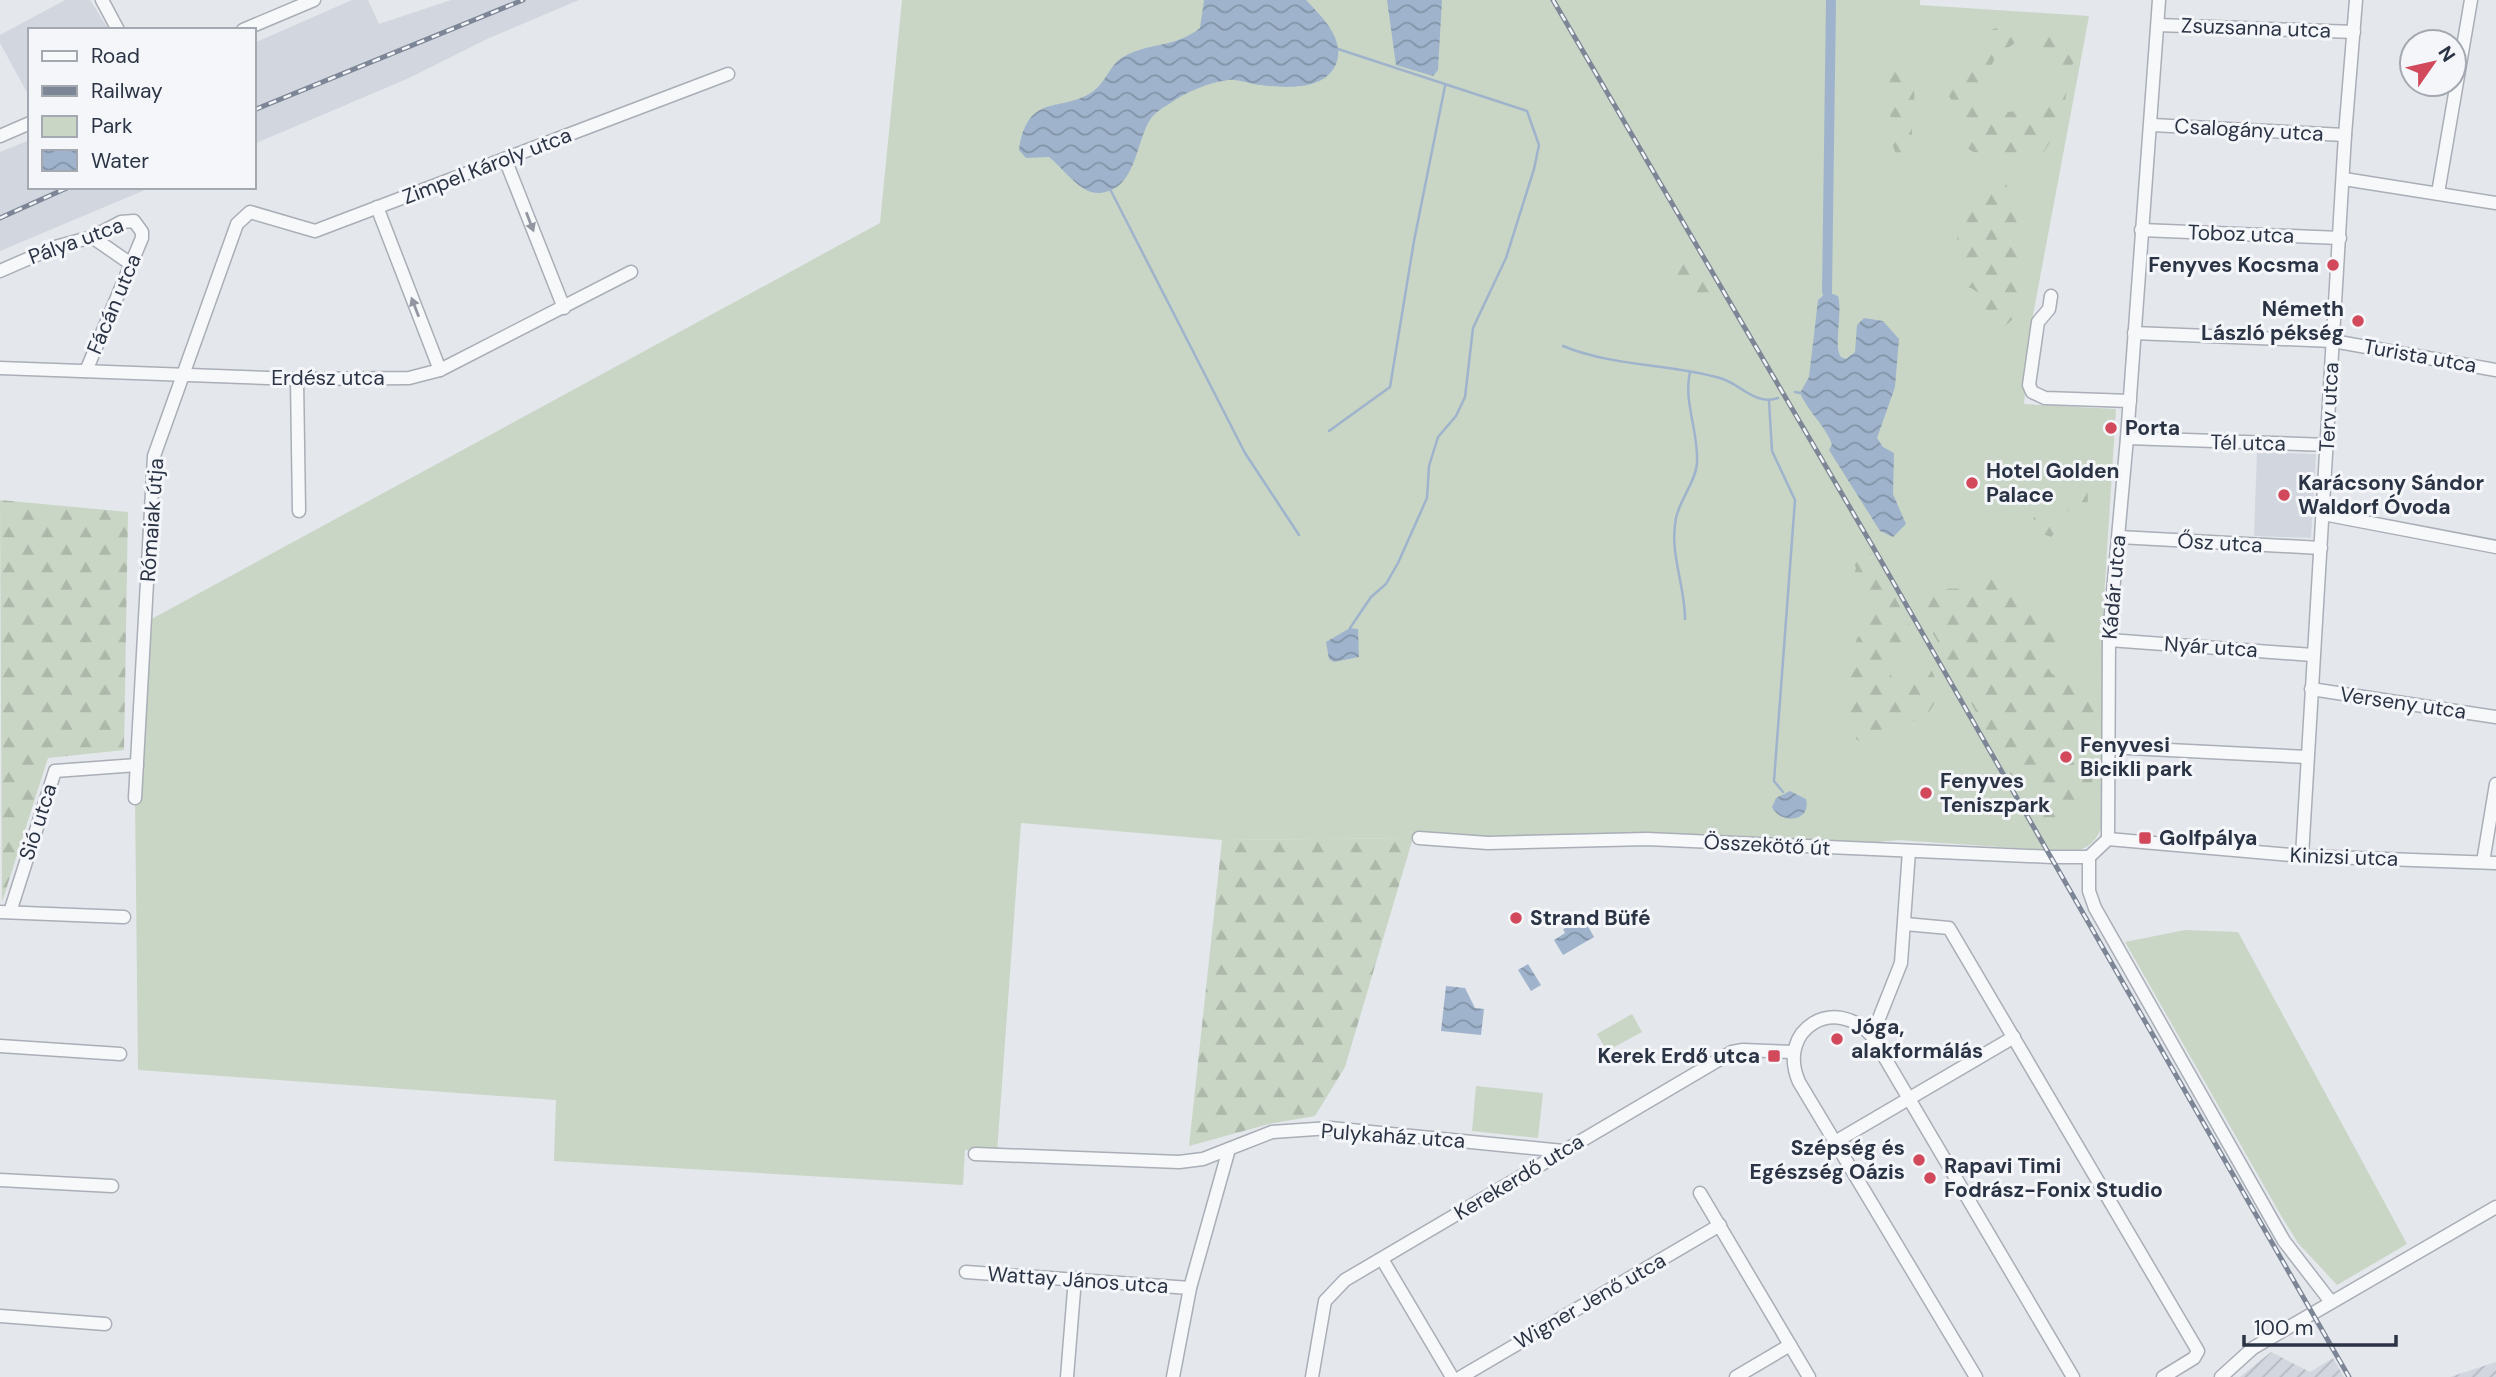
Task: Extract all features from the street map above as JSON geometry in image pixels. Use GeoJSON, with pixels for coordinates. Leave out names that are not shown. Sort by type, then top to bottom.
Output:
{"type":"FeatureCollection","features":[{"type":"Feature","properties":{"kind":"street"},"geometry":{"type":"LineString","coordinates":[[102,0],[117,28]]}},
{"type":"Feature","properties":{"kind":"street"},"geometry":{"type":"LineString","coordinates":[[247,28],[286,6],[314,0]]}},
{"type":"Feature","properties":{"kind":"street","name":"Kádár utca"},"geometry":{"type":"LineString","coordinates":[[2108,839],[2109,640],[2130,401],[2141,230],[2152,125],[2159,0]]}},
{"type":"Feature","properties":{"kind":"street","name":"Terv utca"},"geometry":{"type":"LineString","coordinates":[[2302,856],[2345,135],[2357,0]]}},
{"type":"Feature","properties":{"kind":"street"},"geometry":{"type":"LineString","coordinates":[[2438,193],[2471,0]]}},
{"type":"Feature","properties":{"kind":"street","name":"Zsuzsanna utca"},"geometry":{"type":"LineString","coordinates":[[2158,25],[2354,32]]}},
{"type":"Feature","properties":{"kind":"street","name":"Zimpel Károly utca"},"geometry":{"type":"LineString","coordinates":[[244,215],[250,212],[315,231],[728,74]]}},
{"type":"Feature","properties":{"kind":"street"},"geometry":{"type":"LineString","coordinates":[[0,136],[28,124]]}},
{"type":"Feature","properties":{"kind":"street","name":"Csalogány utca"},"geometry":{"type":"LineString","coordinates":[[2152,125],[2345,135]]}},
{"type":"Feature","properties":{"kind":"street"},"geometry":{"type":"LineString","coordinates":[[505,159],[564,308]]}},
{"type":"Feature","properties":{"kind":"street"},"geometry":{"type":"LineString","coordinates":[[2344,178],[2496,203]]}},
{"type":"Feature","properties":{"kind":"street"},"geometry":{"type":"LineString","coordinates":[[377,206],[440,370]]}},
{"type":"Feature","properties":{"kind":"street","name":"Rómaiak útja"},"geometry":{"type":"LineString","coordinates":[[135,798],[154,456],[237,224],[244,215]]}},
{"type":"Feature","properties":{"kind":"street","name":"Pálya utca"},"geometry":{"type":"LineString","coordinates":[[0,271],[55,247],[92,237],[128,220],[139,226],[142,238]]}},
{"type":"Feature","properties":{"kind":"street","name":"Toboz utca"},"geometry":{"type":"LineString","coordinates":[[2141,230],[2340,238]]}},
{"type":"Feature","properties":{"kind":"street"},"geometry":{"type":"LineString","coordinates":[[92,237],[131,264]]}},
{"type":"Feature","properties":{"kind":"street","name":"Fácán utca"},"geometry":{"type":"LineString","coordinates":[[86,370],[142,238]]}},
{"type":"Feature","properties":{"kind":"street","name":"Erdész utca"},"geometry":{"type":"LineString","coordinates":[[0,369],[86,370],[297,380],[409,378],[440,370],[631,272]]}},
{"type":"Feature","properties":{"kind":"street"},"geometry":{"type":"LineString","coordinates":[[2051,296],[2049,310],[2038,322],[2029,385],[2032,392],[2045,398],[2130,401]]}},
{"type":"Feature","properties":{"kind":"street","name":"Turista utca"},"geometry":{"type":"LineString","coordinates":[[2134,333],[2333,341],[2496,370]]}},
{"type":"Feature","properties":{"kind":"street"},"geometry":{"type":"LineString","coordinates":[[297,380],[299,511]]}},
{"type":"Feature","properties":{"kind":"street","name":"Tél utca"},"geometry":{"type":"LineString","coordinates":[[2127,438],[2328,445]]}},
{"type":"Feature","properties":{"kind":"street"},"geometry":{"type":"LineString","coordinates":[[2323,514],[2496,547]]}},
{"type":"Feature","properties":{"kind":"street","name":"Ősz utca"},"geometry":{"type":"LineString","coordinates":[[2119,537],[2321,548]]}},
{"type":"Feature","properties":{"kind":"street","name":"Nyár utca"},"geometry":{"type":"LineString","coordinates":[[2109,640],[2313,655]]}},
{"type":"Feature","properties":{"kind":"street","name":"Verseny utca"},"geometry":{"type":"LineString","coordinates":[[2311,689],[2496,717]]}},
{"type":"Feature","properties":{"kind":"street"},"geometry":{"type":"LineString","coordinates":[[2109,747],[2307,757]]}},
{"type":"Feature","properties":{"kind":"street","name":"Sió utca"},"geometry":{"type":"LineString","coordinates":[[5,912],[54,771],[137,765]]}},
{"type":"Feature","properties":{"kind":"street"},"geometry":{"type":"LineString","coordinates":[[2490,863],[2496,784]]}},
{"type":"Feature","properties":{"kind":"street","name":"Összekötő út"},"geometry":{"type":"LineString","coordinates":[[1419,838],[1488,843],[1647,839],[2089,857]]}},
{"type":"Feature","properties":{"kind":"street"},"geometry":{"type":"LineString","coordinates":[[2108,839],[2089,857],[2089,891],[2095,908],[2284,1241],[2331,1303]]}},
{"type":"Feature","properties":{"kind":"street","name":"Kinizsi utca"},"geometry":{"type":"LineString","coordinates":[[2108,839],[2302,856],[2490,863]]}},
{"type":"Feature","properties":{"kind":"street"},"geometry":{"type":"LineString","coordinates":[[1872,1036],[1901,963],[1909,851]]}},
{"type":"Feature","properties":{"kind":"street"},"geometry":{"type":"LineString","coordinates":[[5,912],[124,917]]}},
{"type":"Feature","properties":{"kind":"street"},"geometry":{"type":"LineString","coordinates":[[1905,924],[1949,928],[2198,1351],[2194,1357],[2163,1377]]}},
{"type":"Feature","properties":{"kind":"street"},"geometry":{"type":"LineString","coordinates":[[1976,1377],[1799,1082],[1793,1066],[1793,1052],[1800,1035],[1823,1019],[1850,1019],[1872,1036],[2073,1377]]}},
{"type":"Feature","properties":{"kind":"street"},"geometry":{"type":"LineString","coordinates":[[1835,1142],[2014,1037]]}},
{"type":"Feature","properties":{"kind":"street"},"geometry":{"type":"LineString","coordinates":[[0,1046],[120,1054]]}},
{"type":"Feature","properties":{"kind":"street","name":"Kerekerdő utca"},"geometry":{"type":"LineString","coordinates":[[1312,1377],[1325,1301],[1345,1280],[1732,1052],[1793,1052]]}},
{"type":"Feature","properties":{"kind":"street","name":"Pulykaház utca"},"geometry":{"type":"LineString","coordinates":[[975,1153],[1179,1162],[1203,1159],[1272,1132],[1330,1128],[1564,1151]]}},
{"type":"Feature","properties":{"kind":"street"},"geometry":{"type":"LineString","coordinates":[[1172,1377],[1190,1288],[1229,1149]]}},
{"type":"Feature","properties":{"kind":"street"},"geometry":{"type":"LineString","coordinates":[[0,1180],[112,1186]]}},
{"type":"Feature","properties":{"kind":"street"},"geometry":{"type":"LineString","coordinates":[[1700,1193],[1809,1377]]}},
{"type":"Feature","properties":{"kind":"street"},"geometry":{"type":"LineString","coordinates":[[2221,1377],[2253,1348],[2496,1207]]}},
{"type":"Feature","properties":{"kind":"street","name":"Wigner Jenő utca"},"geometry":{"type":"LineString","coordinates":[[1461,1377],[1720,1225]]}},
{"type":"Feature","properties":{"kind":"street"},"geometry":{"type":"LineString","coordinates":[[1382,1259],[1452,1377]]}},
{"type":"Feature","properties":{"kind":"street","name":"Wattay János utca"},"geometry":{"type":"LineString","coordinates":[[966,1272],[1190,1288]]}},
{"type":"Feature","properties":{"kind":"street"},"geometry":{"type":"LineString","coordinates":[[1067,1377],[1075,1278]]}},
{"type":"Feature","properties":{"kind":"street"},"geometry":{"type":"LineString","coordinates":[[0,1316],[105,1324]]}},
{"type":"Feature","properties":{"kind":"street"},"geometry":{"type":"LineString","coordinates":[[1736,1377],[1790,1345]]}},
{"type":"Feature","properties":{"kind":"shaded area"},"geometry":{"type":"Polygon","coordinates":[[[65,0],[90,0],[108,28],[28,28],[28,94],[0,43],[0,35],[65,0]]]}},
{"type":"Feature","properties":{"kind":"shaded area"},"geometry":{"type":"Polygon","coordinates":[[[352,0],[368,0],[379,24],[451,0],[579,0],[487,39],[409,78],[256,143],[256,42],[352,0]]]}},
{"type":"Feature","properties":{"kind":"shaded area"},"geometry":{"type":"Polygon","coordinates":[[[28,141],[28,189],[147,189],[0,251],[0,152],[28,141]]]}},
{"type":"Feature","properties":{"kind":"shaded area","name":"Karácsony Sándor Waldorf Óvoda"},"geometry":{"type":"Polygon","coordinates":[[[2257,452],[2316,454],[2311,538],[2254,536],[2257,452]]]}},
{"type":"Feature","properties":{"kind":"shaded area"},"geometry":{"type":"Polygon","coordinates":[[[2271,1352],[2310,1372],[2333,1358],[2344,1377],[2240,1377],[2271,1352]]]}},
{"type":"Feature","properties":{"kind":"shaded area"},"geometry":{"type":"Polygon","coordinates":[[[2496,1362],[2496,1377],[2450,1377],[2496,1362]]]}},
{"type":"Feature","properties":{"kind":"green space"},"geometry":{"type":"Polygon","coordinates":[[[902,0],[1920,0],[1920,5],[2089,16],[2030,331],[2024,404],[2116,409],[2104,599],[2102,827],[2097,837],[2083,849],[2073,852],[1898,840],[1821,848],[1419,838],[1222,840],[1021,823],[997,1152],[965,1150],[963,1185],[554,1161],[556,1100],[138,1070],[135,798],[146,622],[880,223],[902,0]]]}},
{"type":"Feature","properties":{"kind":"green space"},"geometry":{"type":"Polygon","coordinates":[[[2006,24],[2021,31],[2018,41],[1996,56],[1979,92],[1980,101],[1992,113],[2035,110],[2051,103],[2059,64],[2052,55],[2044,55],[2035,46],[2043,32],[2063,30],[2076,49],[2059,128],[2042,155],[2010,168],[2008,175],[2009,201],[2023,217],[2011,230],[2025,282],[2025,294],[2023,305],[2016,316],[2004,327],[1992,326],[1980,318],[1979,293],[1971,288],[1961,287],[1957,237],[1968,209],[1986,194],[1999,174],[1995,155],[1978,155],[1967,148],[1963,119],[1944,88],[1952,77],[1971,66],[1991,30],[2006,24]]]}},
{"type":"Feature","properties":{"kind":"green space"},"geometry":{"type":"Polygon","coordinates":[[[1890,62],[1906,76],[1913,88],[1912,127],[1915,156],[1905,162],[1896,154],[1892,144],[1895,129],[1883,96],[1888,83],[1884,67],[1890,62]]]}},
{"type":"Feature","properties":{"kind":"green space"},"geometry":{"type":"Polygon","coordinates":[[[1681,241],[1717,299],[1711,305],[1675,297],[1671,282],[1681,265],[1675,246],[1681,241]]]}},
{"type":"Feature","properties":{"kind":"green space"},"geometry":{"type":"Polygon","coordinates":[[[2080,482],[2087,485],[2088,501],[2084,507],[2063,514],[2051,537],[2043,534],[2033,518],[2047,508],[2059,491],[2071,493],[2080,482]]]}},
{"type":"Feature","properties":{"kind":"green space"},"geometry":{"type":"Polygon","coordinates":[[[0,500],[128,512],[124,750],[48,758],[2,902],[0,500]]]}},
{"type":"Feature","properties":{"kind":"green space"},"geometry":{"type":"Polygon","coordinates":[[[1855,547],[1871,554],[1916,636],[1910,645],[1900,642],[1892,651],[1889,667],[1892,678],[1896,683],[1904,681],[1916,662],[1927,664],[1935,677],[1937,691],[1933,705],[1923,717],[1891,726],[1863,743],[1853,736],[1845,711],[1847,679],[1854,649],[1857,638],[1869,624],[1870,616],[1867,600],[1854,575],[1856,568],[1849,551],[1855,547]]]}},
{"type":"Feature","properties":{"kind":"green space"},"geometry":{"type":"Polygon","coordinates":[[[2008,572],[2026,596],[2044,608],[2049,621],[2066,641],[2065,652],[2049,658],[2046,665],[2052,674],[2091,681],[2098,689],[2091,803],[2063,830],[2045,830],[2036,819],[2043,796],[2032,780],[2011,776],[1924,617],[1939,591],[1976,585],[2008,572]]]}},
{"type":"Feature","properties":{"kind":"green space"},"geometry":{"type":"Polygon","coordinates":[[[1413,838],[1345,1067],[1315,1116],[1269,1124],[1189,1146],[1222,840],[1413,838]]]}},
{"type":"Feature","properties":{"kind":"green space"},"geometry":{"type":"Polygon","coordinates":[[[2185,930],[2238,932],[2407,1244],[2337,1285],[2298,1243],[2125,942],[2185,930]]]}},
{"type":"Feature","properties":{"kind":"green space"},"geometry":{"type":"Polygon","coordinates":[[[1632,1014],[1642,1032],[1607,1051],[1597,1034],[1632,1014]]]}},
{"type":"Feature","properties":{"kind":"green space"},"geometry":{"type":"Polygon","coordinates":[[[1476,1086],[1543,1093],[1538,1138],[1472,1131],[1476,1086]]]}},
{"type":"Feature","properties":{"kind":"water"},"geometry":{"type":"Polygon","coordinates":[[[1204,0],[1306,0],[1335,37],[1338,46],[1336,64],[1331,73],[1323,79],[1303,86],[1270,86],[1228,80],[1182,96],[1152,117],[1129,173],[1122,183],[1112,190],[1100,193],[1086,190],[1049,157],[1026,158],[1019,150],[1030,118],[1039,111],[1085,96],[1097,88],[1116,63],[1125,56],[1181,39],[1200,28],[1204,0]]]}},
{"type":"Feature","properties":{"kind":"water"},"geometry":{"type":"Polygon","coordinates":[[[1387,0],[1442,0],[1438,70],[1433,76],[1396,65],[1387,0]]]}},
{"type":"Feature","properties":{"kind":"water"},"geometry":{"type":"Polygon","coordinates":[[[1827,292],[1838,296],[1838,345],[1841,357],[1846,359],[1855,352],[1857,325],[1864,318],[1883,321],[1899,339],[1895,387],[1877,438],[1883,447],[1894,453],[1893,494],[1906,524],[1893,537],[1880,531],[1829,450],[1832,444],[1829,437],[1800,393],[1809,377],[1818,300],[1827,292]]]}},
{"type":"Feature","properties":{"kind":"water"},"geometry":{"type":"Polygon","coordinates":[[[1350,628],[1358,629],[1359,657],[1334,662],[1329,659],[1326,642],[1350,628]]]}},
{"type":"Feature","properties":{"kind":"water"},"geometry":{"type":"Polygon","coordinates":[[[1790,791],[1806,799],[1807,807],[1795,818],[1782,817],[1772,807],[1776,798],[1790,791]]]}},
{"type":"Feature","properties":{"kind":"water"},"geometry":{"type":"Polygon","coordinates":[[[1585,921],[1594,937],[1563,955],[1554,940],[1565,933],[1563,929],[1585,921]]]}},
{"type":"Feature","properties":{"kind":"water"},"geometry":{"type":"Polygon","coordinates":[[[1528,964],[1541,985],[1531,991],[1518,970],[1528,964]]]}},
{"type":"Feature","properties":{"kind":"water"},"geometry":{"type":"Polygon","coordinates":[[[1446,986],[1465,988],[1475,1008],[1484,1009],[1481,1035],[1441,1031],[1446,986]]]}},
{"type":"Feature","properties":{"kind":"waterway"},"geometry":{"type":"LineString","coordinates":[[1827,292],[1831,0]]}},
{"type":"Feature","properties":{"kind":"waterway"},"geometry":{"type":"LineString","coordinates":[[1338,49],[1527,111],[1539,145],[1506,258],[1473,328],[1465,397],[1456,416],[1438,437],[1429,466],[1427,498],[1386,584],[1371,597],[1350,628]]}},
{"type":"Feature","properties":{"kind":"waterway"},"geometry":{"type":"LineString","coordinates":[[1329,431],[1390,387],[1414,241],[1445,86]]}},
{"type":"Feature","properties":{"kind":"waterway"},"geometry":{"type":"LineString","coordinates":[[1110,189],[1245,453],[1299,535]]}},
{"type":"Feature","properties":{"kind":"waterway"},"geometry":{"type":"LineString","coordinates":[[1563,346],[1602,358],[1700,373],[1728,381],[1755,397],[1770,400],[1778,398]]}},
{"type":"Feature","properties":{"kind":"waterway"},"geometry":{"type":"LineString","coordinates":[[1685,619],[1674,531],[1678,511],[1694,477],[1697,463],[1688,395],[1690,372]]}},
{"type":"Feature","properties":{"kind":"waterway"},"geometry":{"type":"LineString","coordinates":[[1795,392],[1800,393]]}},
{"type":"Feature","properties":{"kind":"waterway"},"geometry":{"type":"LineString","coordinates":[[1769,401],[1772,451],[1795,500],[1774,781],[1783,792]]}},
{"type":"Feature","properties":{"kind":"railway"},"geometry":{"type":"LineString","coordinates":[[256,109],[523,0]]}},
{"type":"Feature","properties":{"kind":"railway"},"geometry":{"type":"LineString","coordinates":[[1553,0],[1873,547],[2349,1377]]}},
{"type":"Feature","properties":{"kind":"railway"},"geometry":{"type":"LineString","coordinates":[[0,218],[65,189]]}},
{"type":"Feature","properties":{"kind":"place","name":"Fenyves Kocsma"},"geometry":{"type":"Point","coordinates":[2333,265]}},
{"type":"Feature","properties":{"kind":"place","name":"Németh László pékség"},"geometry":{"type":"Point","coordinates":[2358,321]}},
{"type":"Feature","properties":{"kind":"place","name":"Porta"},"geometry":{"type":"Point","coordinates":[2111,428]}},
{"type":"Feature","properties":{"kind":"place","name":"Hotel Golden Palace"},"geometry":{"type":"Point","coordinates":[1972,483]}},
{"type":"Feature","properties":{"kind":"place","name":"Karácsony Sándor Waldorf Óvoda"},"geometry":{"type":"Point","coordinates":[2284,495]}},
{"type":"Feature","properties":{"kind":"place","name":"Fenyvesi Bicikli park"},"geometry":{"type":"Point","coordinates":[2066,757]}},
{"type":"Feature","properties":{"kind":"place","name":"Fenyves Teniszpark"},"geometry":{"type":"Point","coordinates":[1926,793]}},
{"type":"Feature","properties":{"kind":"place","name":"Golfpálya"},"geometry":{"type":"Point","coordinates":[2145,838]}},
{"type":"Feature","properties":{"kind":"place","name":"Strand Büfé"},"geometry":{"type":"Point","coordinates":[1516,918]}},
{"type":"Feature","properties":{"kind":"place","name":"Jóga, alakformálás"},"geometry":{"type":"Point","coordinates":[1837,1039]}},
{"type":"Feature","properties":{"kind":"place","name":"Kerek Erdő utca"},"geometry":{"type":"Point","coordinates":[1774,1056]}},
{"type":"Feature","properties":{"kind":"place","name":"Szépség és Egészség Oázis"},"geometry":{"type":"Point","coordinates":[1919,1160]}},
{"type":"Feature","properties":{"kind":"place","name":"Rapavi Timi Fodrász-Fonix Studio"},"geometry":{"type":"Point","coordinates":[1930,1178]}}]}
